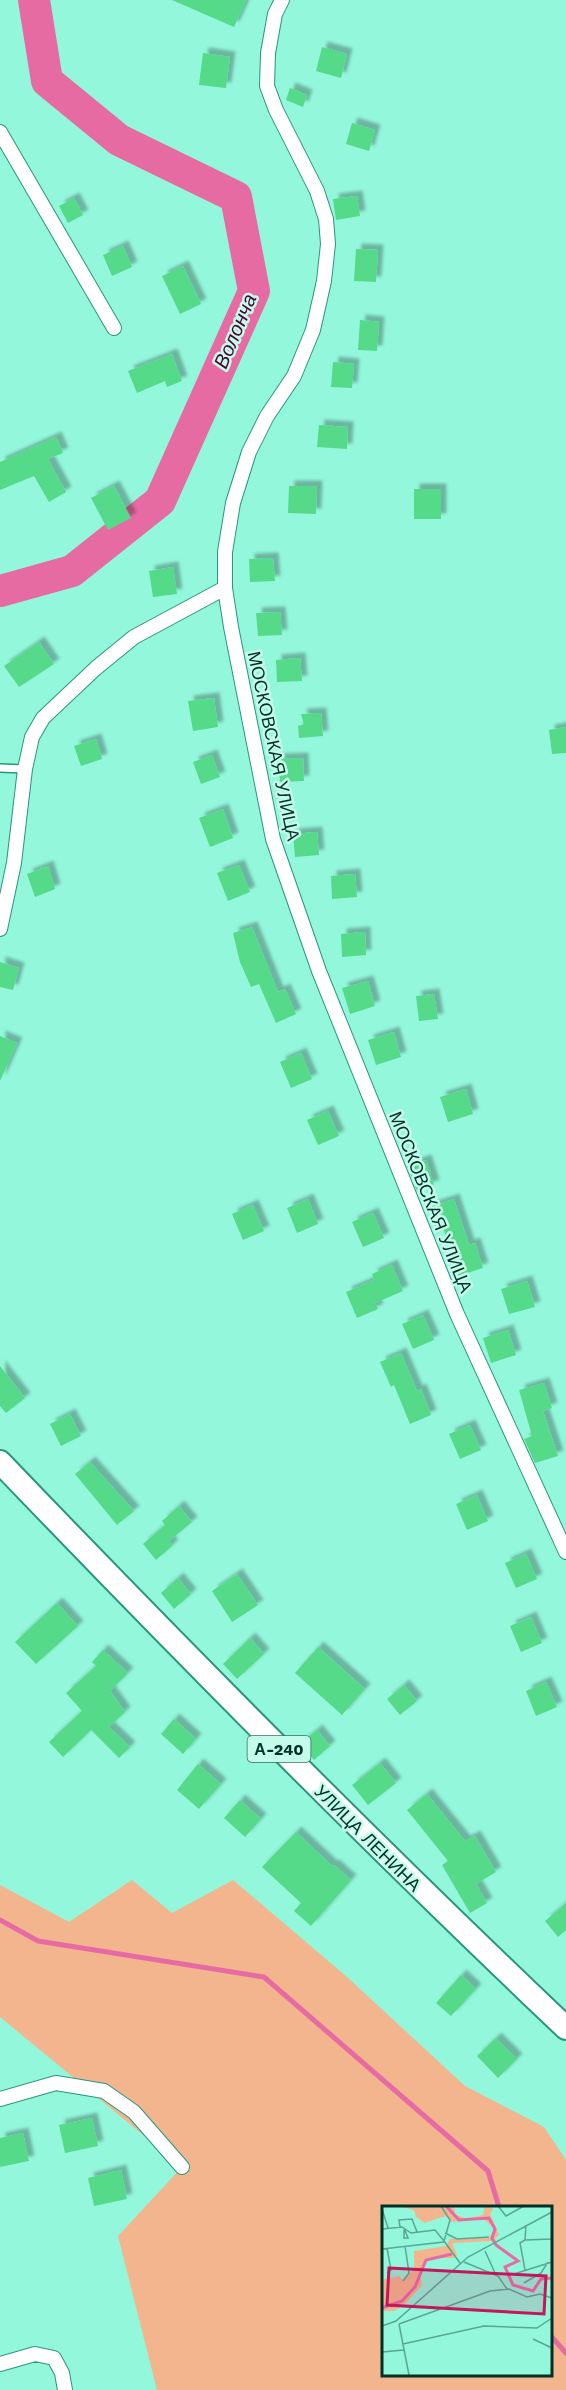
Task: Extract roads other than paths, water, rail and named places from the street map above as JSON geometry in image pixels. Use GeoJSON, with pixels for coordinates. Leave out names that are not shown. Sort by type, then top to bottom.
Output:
{"type":"FeatureCollection","features":[{"type":"Feature","properties":{"kind":"main road","name":"УЛИЦА ЛЕНИНА"},"geometry":{"type":"LineString","coordinates":[[0,1462],[351,1821],[566,2028]]}},
{"type":"Feature","properties":{"kind":"street","name":"МОСКОВСКАЯ УЛИЦА"},"geometry":{"type":"LineString","coordinates":[[282,0],[275,14],[268,53],[267,86],[276,110],[317,190],[326,219],[328,244],[324,281],[313,330],[294,376],[267,416],[249,452],[232,503],[225,552],[225,588],[273,839],[319,971],[457,1314],[566,1552]]}},
{"type":"Feature","properties":{"kind":"street"},"geometry":{"type":"LineString","coordinates":[[0,132],[114,328]]}},
{"type":"Feature","properties":{"kind":"street"},"geometry":{"type":"LineString","coordinates":[[0,929],[14,863],[25,769],[32,737],[43,718],[96,668],[134,637],[225,588]]}},
{"type":"Feature","properties":{"kind":"street"},"geometry":{"type":"LineString","coordinates":[[0,2099],[56,2083],[104,2091],[134,2112],[182,2167]]}},
{"type":"Feature","properties":{"kind":"street"},"geometry":{"type":"LineString","coordinates":[[0,2364],[35,2354],[54,2358],[62,2373],[65,2390]]}},
{"type":"Feature","properties":{"kind":"lane"},"geometry":{"type":"LineString","coordinates":[[0,768],[25,769]]}},
{"type":"Feature","properties":{"kind":"waterway","name":"Волонча"},"geometry":{"type":"LineString","coordinates":[[0,591],[72,571],[160,501],[254,291],[236,197],[119,140],[47,81],[34,0]]}},
{"type":"Feature","properties":{"kind":"waterway"},"geometry":{"type":"LineString","coordinates":[[0,1920],[38,1941],[264,1977],[488,2171],[499,2206]]}},
{"type":"Feature","properties":{"kind":"waterway"},"geometry":{"type":"LineString","coordinates":[[551,2336],[566,2353]]}}]}
